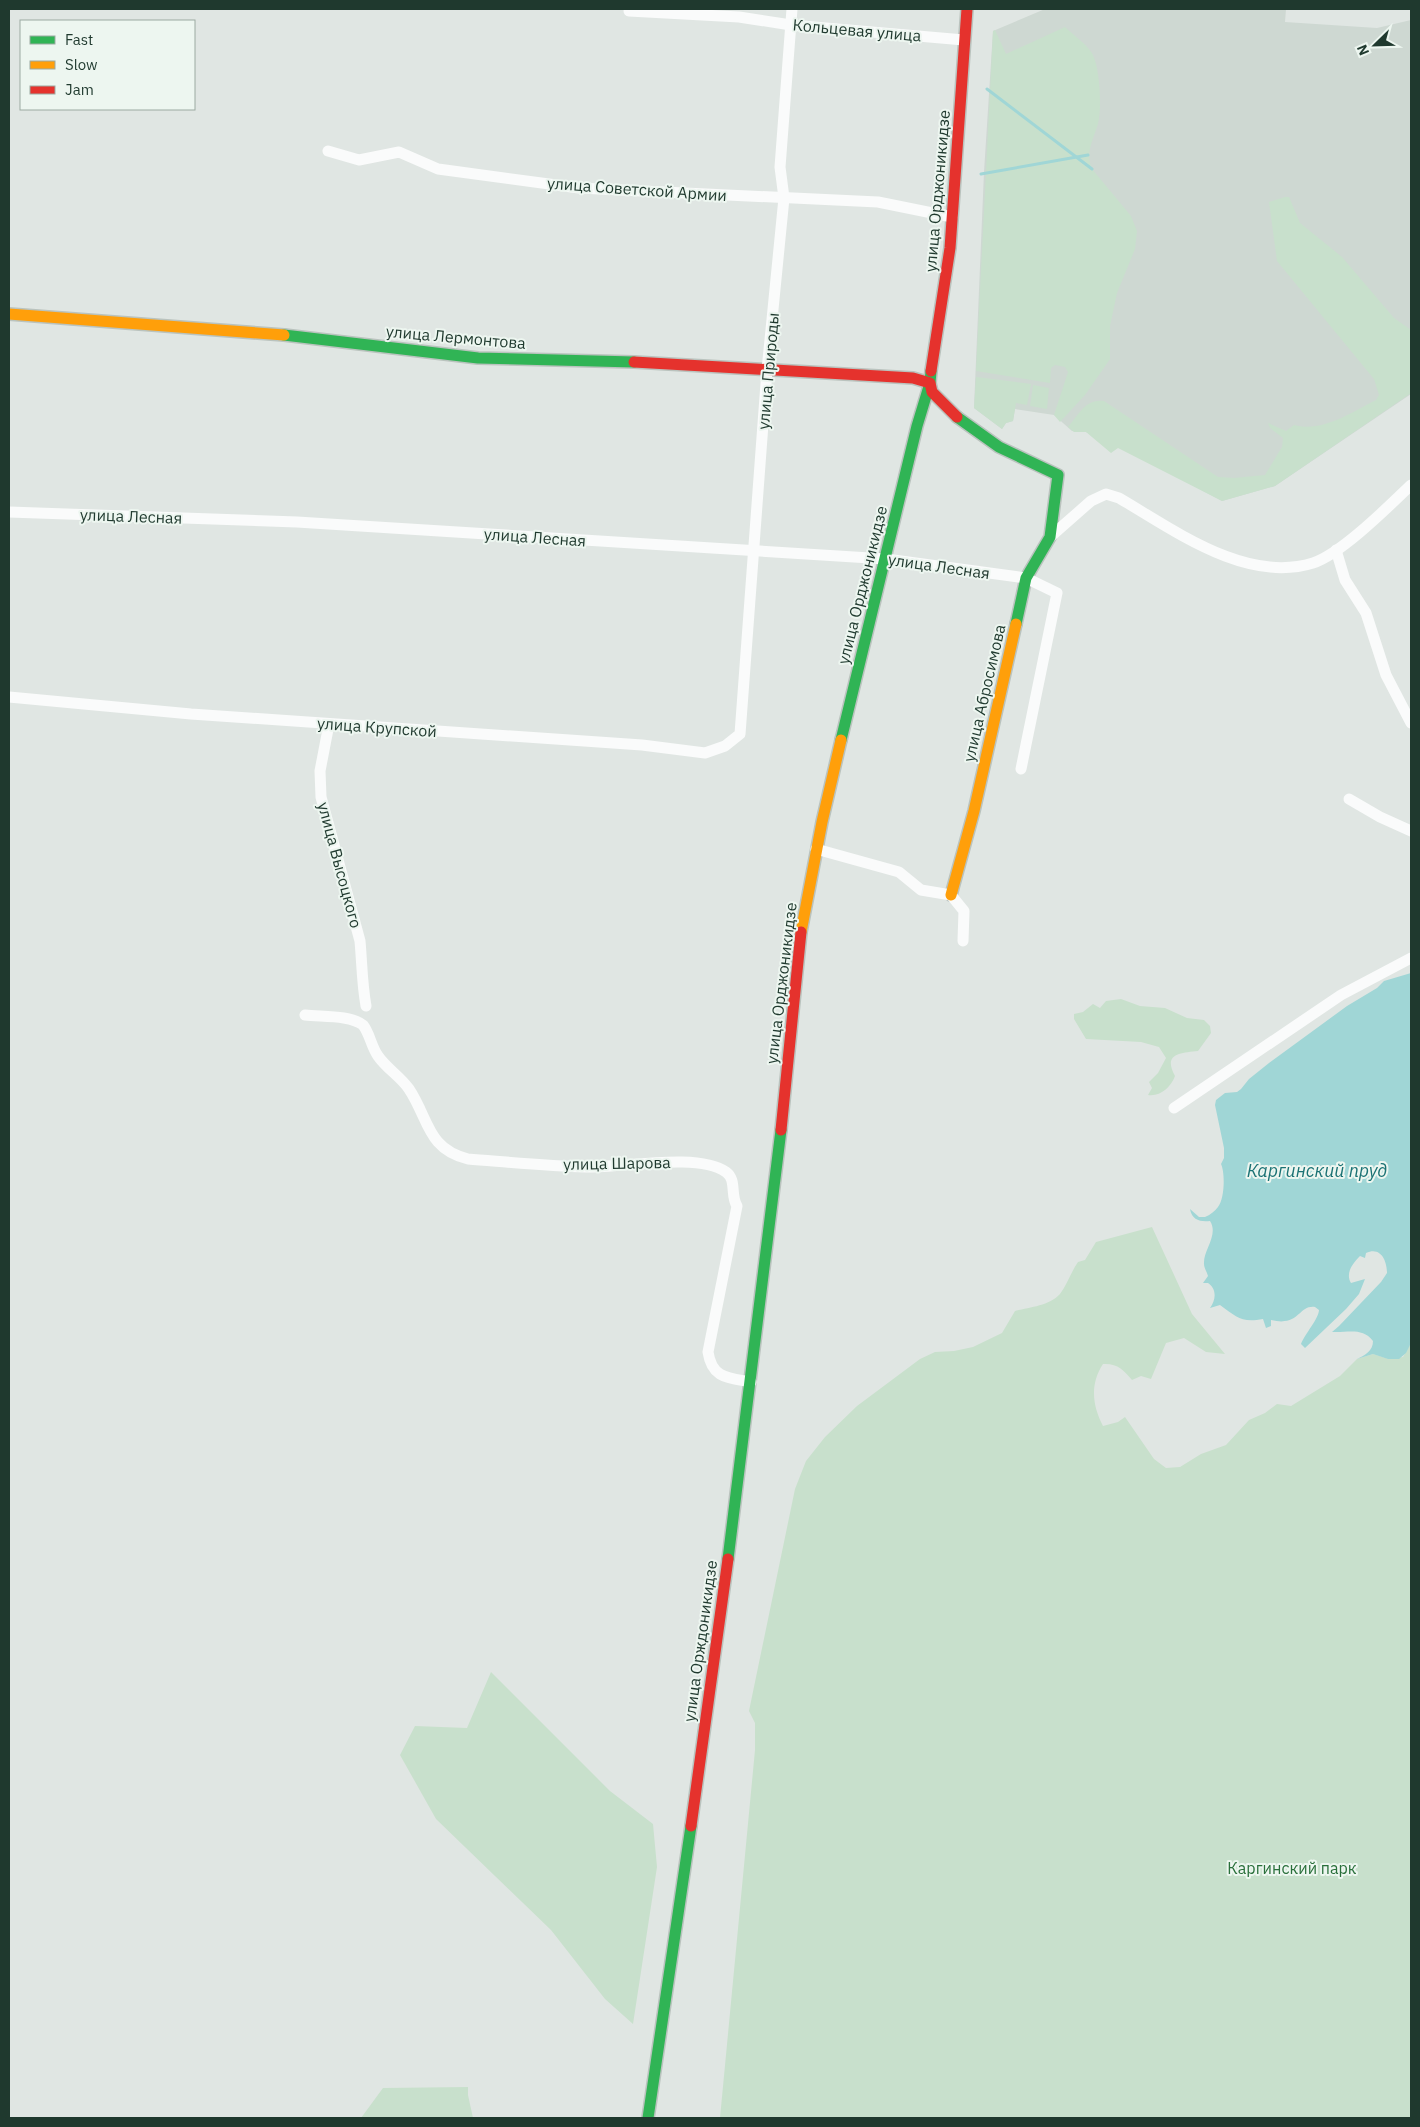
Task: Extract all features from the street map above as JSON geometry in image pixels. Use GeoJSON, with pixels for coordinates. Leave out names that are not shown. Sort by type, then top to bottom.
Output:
{"type":"FeatureCollection","features":[{"type":"Feature","properties":{"kind":"main road","name":"улица Орджоникидзе"},"geometry":{"type":"LineString","coordinates":[[775,1168],[783,1115],[797,957],[816,849],[917,426],[930,383],[933,349],[948,264],[967,9]]}},
{"type":"Feature","properties":{"kind":"main road","name":"улица Лермонтова"},"geometry":{"type":"LineString","coordinates":[[9,314],[298,336],[478,358],[636,362],[913,378],[930,383]]}},
{"type":"Feature","properties":{"kind":"main road","name":"улица Абросимова"},"geometry":{"type":"LineString","coordinates":[[930,383],[932,392],[953,414],[999,447],[1058,475],[1050,537],[1026,578],[974,811],[951,895]]}},
{"type":"Feature","properties":{"kind":"main road","name":"улица Орждоникидзе"},"geometry":{"type":"LineString","coordinates":[[648,2118],[708,1708],[751,1382],[775,1168]]}},
{"type":"Feature","properties":{"kind":"street","name":"улица Природы"},"geometry":{"type":"LineString","coordinates":[[740,734],[767,370],[784,198],[780,167],[792,9]]}},
{"type":"Feature","properties":{"kind":"street","name":"Кольцевая улица"},"geometry":{"type":"LineString","coordinates":[[629,11],[739,17],[792,25],[964,40]]}},
{"type":"Feature","properties":{"kind":"street","name":"улица Советской Армии"},"geometry":{"type":"LineString","coordinates":[[328,151],[359,160],[399,152],[438,169],[579,188],[878,202],[952,217]]}},
{"type":"Feature","properties":{"kind":"street"},"geometry":{"type":"LineString","coordinates":[[1050,537],[1091,501],[1106,494],[1119,498],[1202,546],[1249,564],[1277,568],[1313,563],[1336,550],[1378,516],[1411,485]]}},
{"type":"Feature","properties":{"kind":"street","name":"улица Лесная"},"geometry":{"type":"LineString","coordinates":[[9,512],[298,522],[886,559],[1026,578],[1056,593],[1021,769]]}},
{"type":"Feature","properties":{"kind":"street"},"geometry":{"type":"LineString","coordinates":[[1336,550],[1344,580],[1366,613],[1386,675],[1411,723]]}},
{"type":"Feature","properties":{"kind":"street","name":"улица Крупской"},"geometry":{"type":"LineString","coordinates":[[9,697],[329,724],[642,745],[705,753],[726,746],[740,734]]}},
{"type":"Feature","properties":{"kind":"street","name":"улица Высоцкого"},"geometry":{"type":"LineString","coordinates":[[329,724],[320,771],[321,797],[360,941],[361,981],[366,1006]]}},
{"type":"Feature","properties":{"kind":"street"},"geometry":{"type":"LineString","coordinates":[[1350,799],[1380,817],[1411,831]]}},
{"type":"Feature","properties":{"kind":"street"},"geometry":{"type":"LineString","coordinates":[[816,849],[899,872],[922,890],[951,895],[964,911],[963,941]]}},
{"type":"Feature","properties":{"kind":"street"},"geometry":{"type":"LineString","coordinates":[[1174,1108],[1341,995],[1411,958]]}},
{"type":"Feature","properties":{"kind":"street","name":"улица Шарова"},"geometry":{"type":"LineString","coordinates":[[305,1015],[344,1018],[363,1025],[379,1057],[401,1078],[409,1090],[431,1134],[440,1146],[455,1155],[468,1159],[588,1167],[652,1162],[687,1163],[716,1167],[728,1173],[732,1178],[733,1199],[738,1206],[708,1352],[717,1373],[724,1378],[751,1382]]}},
{"type":"Feature","properties":{"kind":"shaded area"},"geometry":{"type":"Polygon","coordinates":[[[1045,9],[1286,9],[1285,22],[1377,28],[1411,20],[1411,394],[1275,486],[1222,501],[1140,457],[1086,432],[1072,431],[1054,415],[1015,409],[1013,421],[1006,423],[1002,429],[974,408],[984,172],[993,31],[1045,9]]]}},
{"type":"Feature","properties":{"kind":"green space"},"geometry":{"type":"Polygon","coordinates":[[[1065,27],[1091,51],[1097,70],[1100,89],[1100,109],[1089,157],[1092,169],[1131,216],[1137,231],[1135,249],[1117,293],[1110,326],[1110,359],[1085,395],[1060,422],[1054,415],[1068,372],[1065,367],[1055,365],[1051,368],[1050,383],[976,371],[993,31],[995,30],[1006,54],[1065,27]]]}},
{"type":"Feature","properties":{"kind":"green space"},"geometry":{"type":"Polygon","coordinates":[[[1289,197],[1300,223],[1342,257],[1394,318],[1411,330],[1411,393],[1275,486],[1222,501],[1118,448],[1111,453],[1086,432],[1074,432],[1068,427],[1079,412],[1088,404],[1104,401],[1218,477],[1234,478],[1265,475],[1282,447],[1283,438],[1270,428],[1268,423],[1286,431],[1294,425],[1305,427],[1326,424],[1376,400],[1379,395],[1374,379],[1277,261],[1269,202],[1289,197]]]}},
{"type":"Feature","properties":{"kind":"green space"},"geometry":{"type":"Polygon","coordinates":[[[976,377],[1031,384],[1027,405],[1016,403],[1013,421],[1006,423],[1002,429],[974,408],[976,377]]]}},
{"type":"Feature","properties":{"kind":"green space"},"geometry":{"type":"Polygon","coordinates":[[[1033,385],[1049,388],[1047,409],[1030,406],[1033,385]]]}},
{"type":"Feature","properties":{"kind":"green space"},"geometry":{"type":"Polygon","coordinates":[[[1121,999],[1140,1006],[1165,1008],[1187,1018],[1204,1020],[1210,1026],[1211,1033],[1198,1051],[1179,1054],[1172,1059],[1172,1069],[1175,1076],[1171,1084],[1161,1093],[1148,1095],[1152,1088],[1149,1082],[1158,1073],[1166,1058],[1159,1047],[1141,1042],[1086,1039],[1074,1019],[1074,1014],[1083,1012],[1093,1004],[1100,1008],[1106,1001],[1121,999]]]}},
{"type":"Feature","properties":{"kind":"green space","name":"Каргинский парк"},"geometry":{"type":"Polygon","coordinates":[[[1152,1227],[1192,1314],[1225,1354],[1206,1352],[1184,1338],[1166,1343],[1151,1379],[1141,1376],[1132,1380],[1120,1368],[1103,1364],[1096,1379],[1094,1395],[1099,1418],[1103,1426],[1118,1422],[1125,1417],[1154,1459],[1166,1468],[1180,1467],[1201,1454],[1226,1445],[1249,1420],[1265,1413],[1277,1404],[1291,1406],[1340,1376],[1357,1359],[1373,1354],[1389,1359],[1403,1357],[1411,1343],[1411,2118],[720,2118],[755,1750],[755,1723],[749,1711],[795,1489],[806,1461],[825,1437],[857,1406],[920,1359],[935,1352],[973,1347],[1002,1333],[1015,1311],[1045,1304],[1056,1298],[1065,1287],[1078,1262],[1085,1260],[1096,1242],[1152,1227]]]}},
{"type":"Feature","properties":{"kind":"green space"},"geometry":{"type":"Polygon","coordinates":[[[491,1672],[610,1791],[653,1824],[657,1867],[633,2024],[605,1999],[551,1930],[436,1819],[400,1755],[415,1726],[467,1728],[491,1672]]]}},
{"type":"Feature","properties":{"kind":"green space"},"geometry":{"type":"Polygon","coordinates":[[[468,2087],[473,2118],[361,2118],[383,2088],[468,2087]]]}},
{"type":"Feature","properties":{"kind":"water","name":"Каргинский пруд"},"geometry":{"type":"Polygon","coordinates":[[[1411,973],[1411,1343],[1406,1353],[1399,1359],[1388,1359],[1373,1354],[1357,1359],[1370,1350],[1373,1341],[1359,1332],[1332,1332],[1381,1282],[1387,1273],[1386,1264],[1382,1256],[1376,1251],[1366,1253],[1365,1258],[1360,1256],[1349,1272],[1351,1283],[1365,1279],[1359,1294],[1305,1348],[1301,1344],[1318,1313],[1319,1310],[1315,1307],[1305,1309],[1288,1321],[1271,1320],[1271,1326],[1266,1328],[1263,1319],[1249,1320],[1240,1318],[1220,1305],[1210,1308],[1214,1298],[1214,1291],[1211,1285],[1203,1283],[1208,1276],[1204,1266],[1204,1259],[1212,1237],[1212,1226],[1210,1221],[1200,1221],[1195,1218],[1190,1209],[1199,1217],[1205,1217],[1217,1208],[1222,1198],[1224,1179],[1221,1164],[1224,1158],[1224,1148],[1215,1105],[1216,1100],[1225,1093],[1237,1092],[1249,1079],[1269,1063],[1347,1006],[1377,988],[1384,981],[1411,973]]]}},
{"type":"Feature","properties":{"kind":"waterway"},"geometry":{"type":"LineString","coordinates":[[987,89],[1092,169]]}},
{"type":"Feature","properties":{"kind":"waterway"},"geometry":{"type":"LineString","coordinates":[[981,174],[1088,155]]}},
{"type":"Feature","properties":{"kind":"traffic: fast"},"geometry":{"type":"LineString","coordinates":[[284,335],[478,358],[634,362]]}},
{"type":"Feature","properties":{"kind":"traffic: fast"},"geometry":{"type":"LineString","coordinates":[[841,740],[917,426],[930,383],[931,371]]}},
{"type":"Feature","properties":{"kind":"traffic: fast"},"geometry":{"type":"LineString","coordinates":[[957,417],[999,447],[1058,475],[1050,537],[1026,578],[1016,624]]}},
{"type":"Feature","properties":{"kind":"traffic: fast"},"geometry":{"type":"LineString","coordinates":[[728,1559],[781,1130]]}},
{"type":"Feature","properties":{"kind":"traffic: fast"},"geometry":{"type":"LineString","coordinates":[[648,2118],[691,1826]]}},
{"type":"Feature","properties":{"kind":"traffic: slow"},"geometry":{"type":"LineString","coordinates":[[9,314],[284,335]]}},
{"type":"Feature","properties":{"kind":"traffic: slow"},"geometry":{"type":"LineString","coordinates":[[951,895],[974,811],[1016,624]]}},
{"type":"Feature","properties":{"kind":"traffic: slow"},"geometry":{"type":"LineString","coordinates":[[801,932],[822,822],[841,740]]}},
{"type":"Feature","properties":{"kind":"traffic: jam"},"geometry":{"type":"LineString","coordinates":[[931,371],[950,248],[967,9]]}},
{"type":"Feature","properties":{"kind":"traffic: jam"},"geometry":{"type":"LineString","coordinates":[[634,362],[913,378],[930,383],[932,392],[957,417]]}},
{"type":"Feature","properties":{"kind":"traffic: jam"},"geometry":{"type":"LineString","coordinates":[[781,1130],[801,932]]}},
{"type":"Feature","properties":{"kind":"traffic: jam"},"geometry":{"type":"LineString","coordinates":[[691,1826],[728,1559]]}}]}
